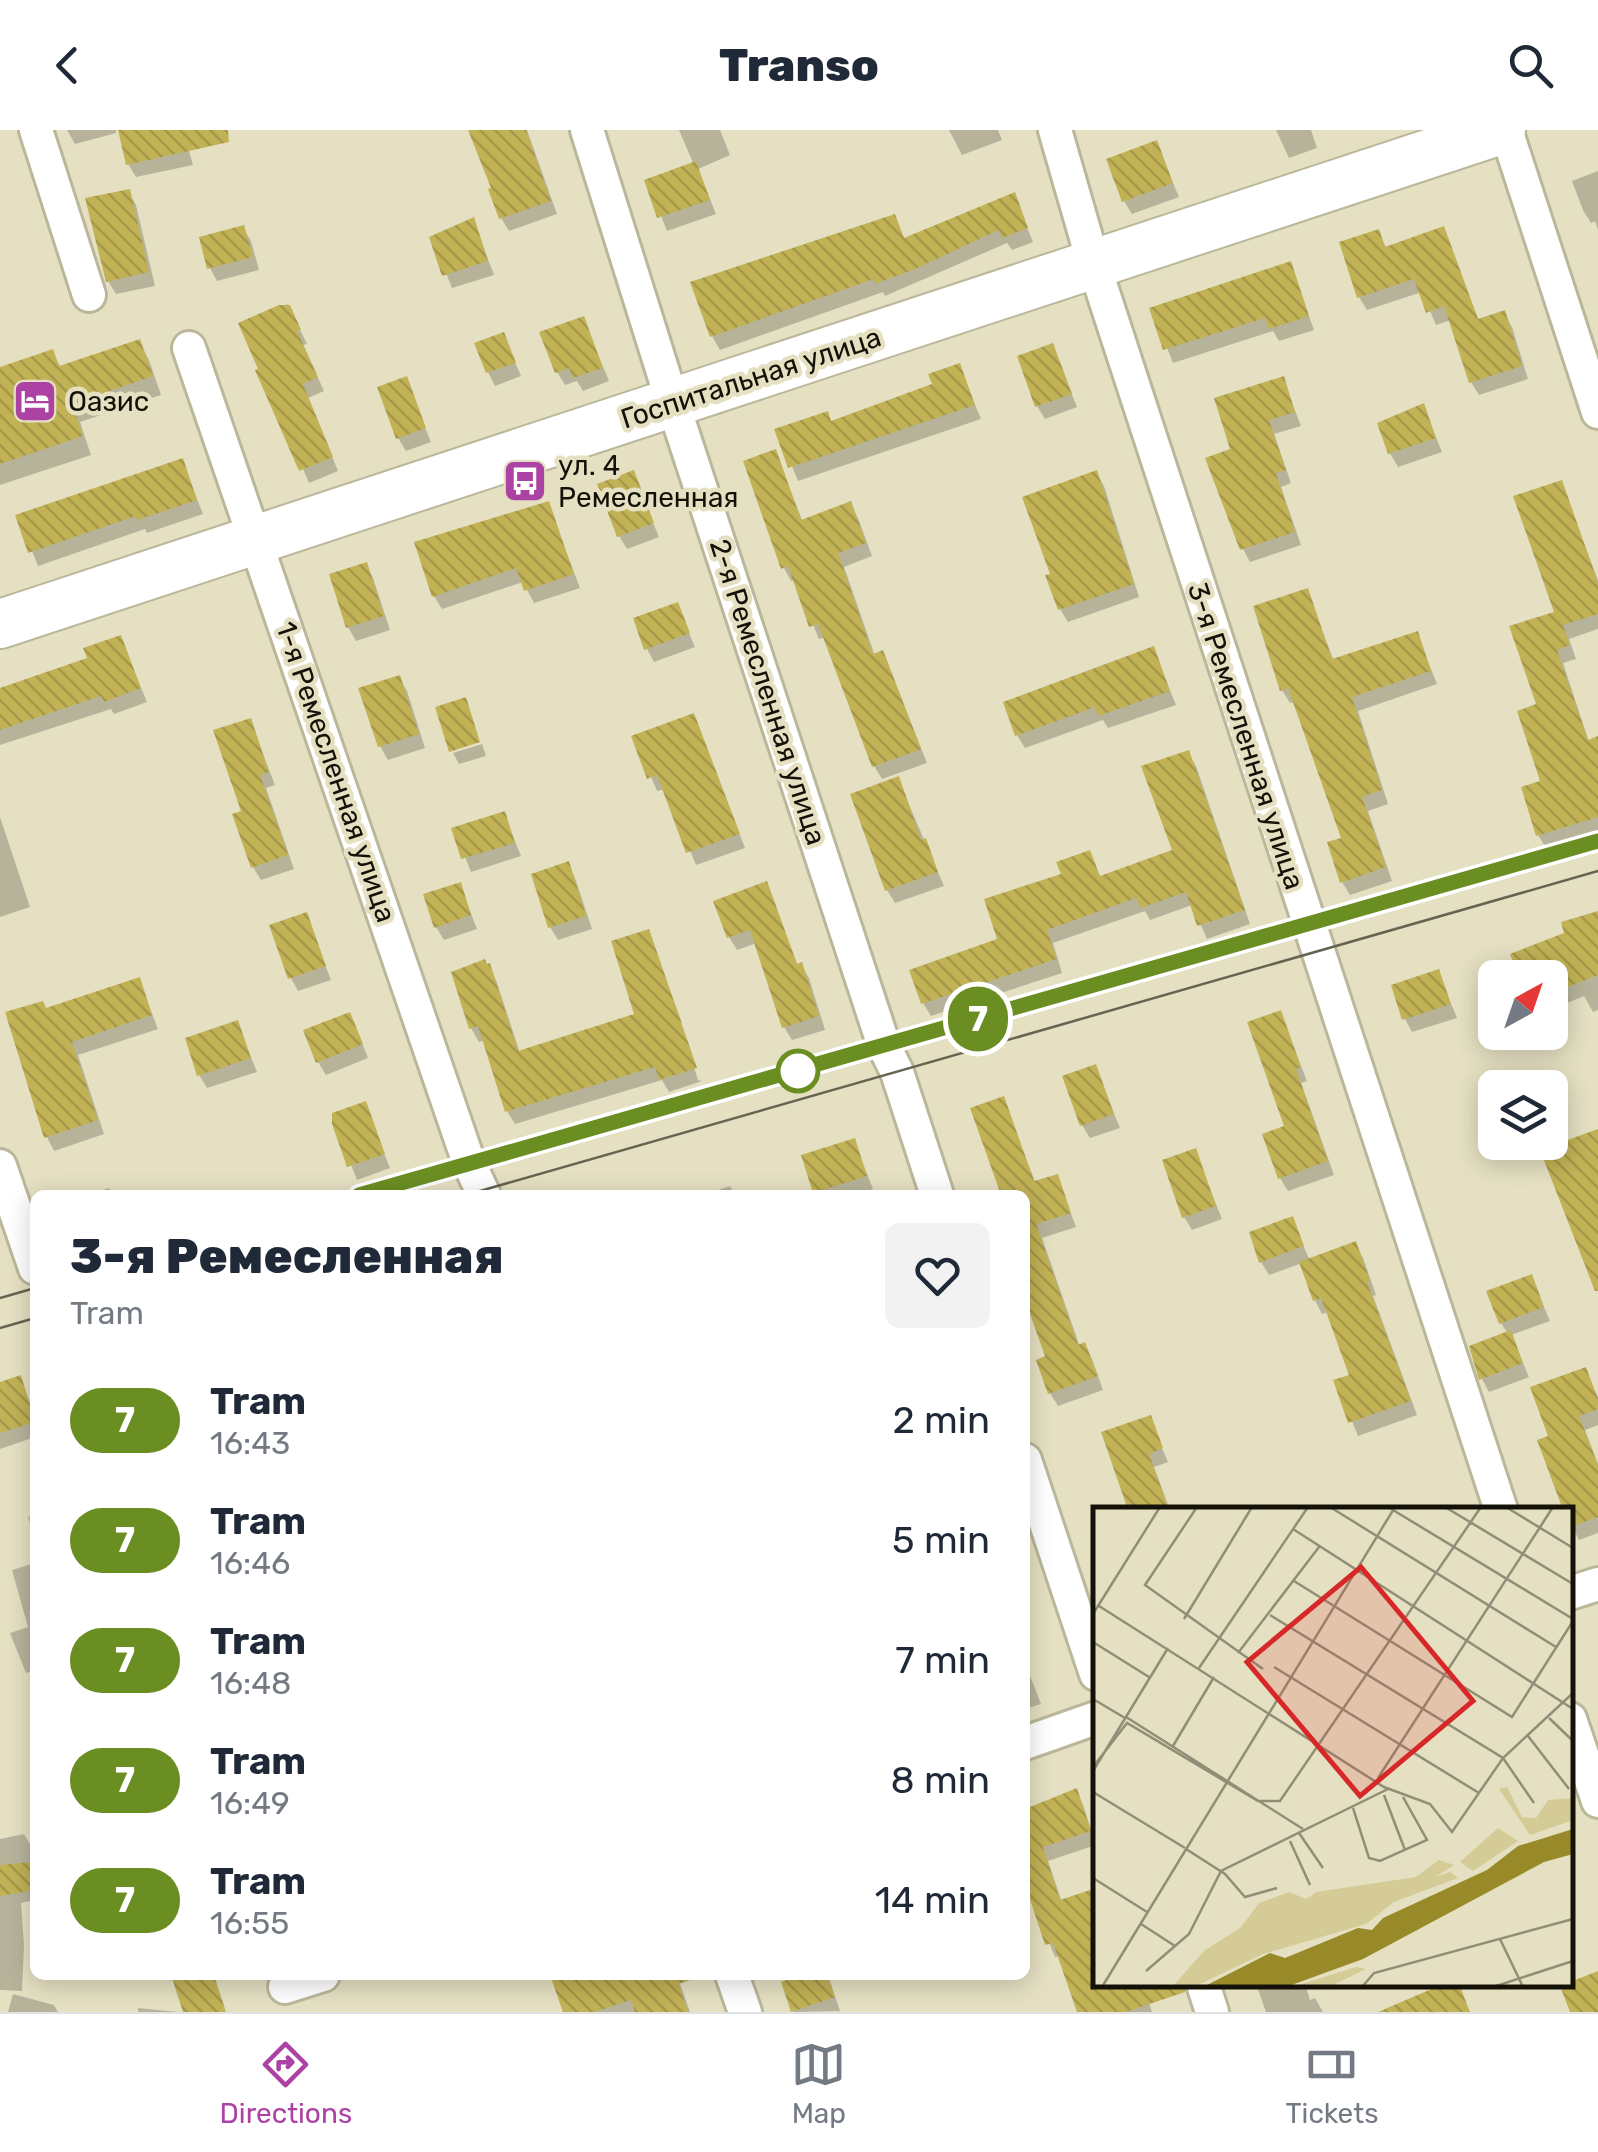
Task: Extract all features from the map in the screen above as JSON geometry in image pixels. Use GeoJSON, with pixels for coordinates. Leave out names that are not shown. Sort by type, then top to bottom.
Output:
{"type":"FeatureCollection","features":[{"type":"Feature","properties":{"kind":"main road","name":"Госпитальная улица"},"geometry":{"type":"LineString","coordinates":[[0,624],[1504,130]]}},
{"type":"Feature","properties":{"kind":"street"},"geometry":{"type":"LineString","coordinates":[[36,130],[89,295]]}},
{"type":"Feature","properties":{"kind":"street","name":"2-я Ремесленная улица"},"geometry":{"type":"LineString","coordinates":[[586,130],[884,1046],[897,1072],[936,1190]]}},
{"type":"Feature","properties":{"kind":"street","name":"3-я Ремесленная улица"},"geometry":{"type":"LineString","coordinates":[[1055,130],[1094,265],[1500,1507]]}},
{"type":"Feature","properties":{"kind":"street"},"geometry":{"type":"LineString","coordinates":[[1504,130],[1598,412]]}},
{"type":"Feature","properties":{"kind":"street","name":"1-я Ремесленная улица"},"geometry":{"type":"LineString","coordinates":[[189,348],[469,1164],[482,1190]]}},
{"type":"Feature","properties":{"kind":"street"},"geometry":{"type":"LineString","coordinates":[[0,1166],[30,1253]]}},
{"type":"Feature","properties":{"kind":"street"},"geometry":{"type":"LineString","coordinates":[[1030,1475],[1093,1665]]}},
{"type":"Feature","properties":{"kind":"street"},"geometry":{"type":"LineString","coordinates":[[1573,1592],[1598,1584]]}},
{"type":"Feature","properties":{"kind":"street"},"geometry":{"type":"LineString","coordinates":[[1030,1740],[1093,1719]]}},
{"type":"Feature","properties":{"kind":"street"},"geometry":{"type":"LineString","coordinates":[[1573,1729],[1598,1801]]}},
{"type":"Feature","properties":{"kind":"street"},"geometry":{"type":"LineString","coordinates":[[282,1991],[310,1980]]}},
{"type":"Feature","properties":{"kind":"street"},"geometry":{"type":"LineString","coordinates":[[734,1980],[745,2012]]}},
{"type":"Feature","properties":{"kind":"street"},"geometry":{"type":"LineString","coordinates":[[1204,1987],[1212,2012]]}},
{"type":"Feature","properties":{"kind":"building"},"geometry":{"type":"Polygon","coordinates":[[[118,130],[228,130],[229,142],[126,165],[118,130]]]}},
{"type":"Feature","properties":{"kind":"building"},"geometry":{"type":"Polygon","coordinates":[[[468,130],[526,130],[551,201],[499,219],[468,130]]]}},
{"type":"Feature","properties":{"kind":"building"},"geometry":{"type":"Polygon","coordinates":[[[1157,140],[1173,183],[1122,202],[1106,159],[1157,140]]]}},
{"type":"Feature","properties":{"kind":"building"},"geometry":{"type":"Polygon","coordinates":[[[696,161],[710,200],[657,218],[644,180],[696,161]]]}},
{"type":"Feature","properties":{"kind":"building"},"geometry":{"type":"Polygon","coordinates":[[[130,189],[149,272],[106,282],[85,198],[130,189]]]}},
{"type":"Feature","properties":{"kind":"building"},"geometry":{"type":"Polygon","coordinates":[[[1015,192],[1028,228],[1002,238],[999,230],[875,284],[874,279],[710,337],[690,282],[895,214],[904,238],[1015,192]]]}},
{"type":"Feature","properties":{"kind":"building"},"geometry":{"type":"Polygon","coordinates":[[[474,217],[488,261],[442,276],[429,237],[474,217]]]}},
{"type":"Feature","properties":{"kind":"building"},"geometry":{"type":"Polygon","coordinates":[[[244,225],[253,257],[207,269],[199,237],[244,225]]]}},
{"type":"Feature","properties":{"kind":"building"},"geometry":{"type":"Polygon","coordinates":[[[1444,226],[1478,319],[1505,310],[1522,366],[1469,383],[1444,306],[1426,313],[1414,279],[1357,298],[1339,242],[1379,229],[1385,247],[1444,226]]]}},
{"type":"Feature","properties":{"kind":"building"},"geometry":{"type":"Polygon","coordinates":[[[1291,261],[1309,316],[1269,329],[1265,318],[1163,350],[1149,308],[1291,261]]]}},
{"type":"Feature","properties":{"kind":"building"},"geometry":{"type":"Polygon","coordinates":[[[279,305],[290,305],[318,377],[303,384],[333,457],[299,471],[238,323],[279,305]]]}},
{"type":"Feature","properties":{"kind":"building"},"geometry":{"type":"Polygon","coordinates":[[[584,316],[603,368],[573,378],[569,368],[555,373],[539,332],[584,316]]]}},
{"type":"Feature","properties":{"kind":"building"},"geometry":{"type":"Polygon","coordinates":[[[504,332],[516,363],[486,373],[474,343],[504,332]]]}},
{"type":"Feature","properties":{"kind":"building","name":"Оазис"},"geometry":{"type":"Polygon","coordinates":[[[140,339],[153,376],[72,404],[83,436],[0,464],[0,367],[53,349],[59,366],[140,339]]]}},
{"type":"Feature","properties":{"kind":"building"},"geometry":{"type":"Polygon","coordinates":[[[1053,343],[1072,394],[1035,407],[1017,356],[1053,343]]]}},
{"type":"Feature","properties":{"kind":"building"},"geometry":{"type":"Polygon","coordinates":[[[960,363],[975,405],[788,468],[774,429],[828,411],[831,421],[932,384],[928,374],[960,363]]]}},
{"type":"Feature","properties":{"kind":"building"},"geometry":{"type":"Polygon","coordinates":[[[407,376],[426,428],[396,439],[377,387],[407,376]]]}},
{"type":"Feature","properties":{"kind":"building"},"geometry":{"type":"Polygon","coordinates":[[[1284,376],[1295,412],[1269,420],[1286,470],[1276,473],[1295,532],[1240,550],[1205,458],[1230,449],[1214,398],[1284,376]]]}},
{"type":"Feature","properties":{"kind":"building"},"geometry":{"type":"Polygon","coordinates":[[[1424,403],[1436,438],[1388,454],[1377,423],[1424,403]]]}},
{"type":"Feature","properties":{"kind":"building"},"geometry":{"type":"Polygon","coordinates":[[[776,449],[801,520],[851,501],[866,543],[838,553],[873,654],[883,650],[921,749],[872,767],[818,624],[809,627],[788,566],[781,569],[743,461],[776,449]]]}},
{"type":"Feature","properties":{"kind":"building"},"geometry":{"type":"Polygon","coordinates":[[[183,458],[197,500],[28,553],[15,515],[183,458]]]}},
{"type":"Feature","properties":{"kind":"building"},"geometry":{"type":"Polygon","coordinates":[[[634,470],[654,523],[617,537],[597,484],[634,470]]]}},
{"type":"Feature","properties":{"kind":"building"},"geometry":{"type":"Polygon","coordinates":[[[1097,470],[1134,584],[1058,610],[1045,575],[1050,574],[1022,497],[1097,470]]]}},
{"type":"Feature","properties":{"kind":"building"},"geometry":{"type":"Polygon","coordinates":[[[1562,480],[1598,583],[1598,614],[1563,625],[1570,645],[1557,650],[1588,740],[1598,736],[1598,817],[1536,836],[1521,787],[1540,781],[1517,711],[1536,704],[1509,626],[1554,612],[1513,496],[1562,480]]]}},
{"type":"Feature","properties":{"kind":"building"},"geometry":{"type":"Polygon","coordinates":[[[549,501],[574,574],[524,591],[516,568],[432,597],[414,542],[549,501]]]}},
{"type":"Feature","properties":{"kind":"building"},"geometry":{"type":"Polygon","coordinates":[[[367,562],[384,616],[346,628],[329,574],[367,562]]]}},
{"type":"Feature","properties":{"kind":"building"},"geometry":{"type":"Polygon","coordinates":[[[1308,588],[1332,659],[1418,631],[1431,671],[1352,697],[1382,790],[1362,797],[1386,867],[1340,883],[1327,842],[1341,838],[1288,688],[1280,691],[1253,606],[1308,588]]]}},
{"type":"Feature","properties":{"kind":"building"},"geometry":{"type":"Polygon","coordinates":[[[678,602],[690,633],[644,650],[633,618],[678,602]]]}},
{"type":"Feature","properties":{"kind":"building"},"geometry":{"type":"Polygon","coordinates":[[[121,635],[141,688],[104,702],[101,696],[0,730],[0,688],[87,658],[83,648],[121,635]]]}},
{"type":"Feature","properties":{"kind":"building"},"geometry":{"type":"Polygon","coordinates":[[[1154,646],[1170,691],[1098,716],[1095,707],[1015,736],[1003,702],[1154,646]]]}},
{"type":"Feature","properties":{"kind":"building"},"geometry":{"type":"Polygon","coordinates":[[[400,675],[419,734],[378,747],[358,688],[400,675]]]}},
{"type":"Feature","properties":{"kind":"building"},"geometry":{"type":"Polygon","coordinates":[[[466,697],[480,742],[449,752],[435,707],[466,697]]]}},
{"type":"Feature","properties":{"kind":"building"},"geometry":{"type":"Polygon","coordinates":[[[694,713],[740,834],[686,853],[657,775],[647,779],[631,736],[694,713]]]}},
{"type":"Feature","properties":{"kind":"building"},"geometry":{"type":"Polygon","coordinates":[[[251,718],[269,772],[260,775],[288,855],[251,868],[232,814],[241,811],[213,730],[251,718]]]}},
{"type":"Feature","properties":{"kind":"building"},"geometry":{"type":"Polygon","coordinates":[[[1189,750],[1245,910],[1197,926],[1186,892],[1140,908],[1136,898],[1047,930],[1057,959],[921,1004],[909,970],[997,939],[984,899],[1061,874],[1056,862],[1090,850],[1100,876],[1172,850],[1141,766],[1189,750]]]}},
{"type":"Feature","properties":{"kind":"building"},"geometry":{"type":"Polygon","coordinates":[[[899,776],[921,840],[926,838],[938,872],[885,891],[850,794],[899,776]]]}},
{"type":"Feature","properties":{"kind":"building"},"geometry":{"type":"Polygon","coordinates":[[[505,811],[515,843],[461,859],[451,828],[505,811]]]}},
{"type":"Feature","properties":{"kind":"building"},"geometry":{"type":"Polygon","coordinates":[[[569,861],[586,916],[548,928],[531,874],[569,861]]]}},
{"type":"Feature","properties":{"kind":"building"},"geometry":{"type":"Polygon","coordinates":[[[767,881],[797,964],[802,962],[819,1016],[782,1028],[750,930],[727,938],[713,901],[767,881]]]}},
{"type":"Feature","properties":{"kind":"building"},"geometry":{"type":"Polygon","coordinates":[[[461,882],[471,915],[434,928],[423,894],[461,882]]]}},
{"type":"Feature","properties":{"kind":"building"},"geometry":{"type":"Polygon","coordinates":[[[1598,911],[1598,975],[1568,987],[1568,960],[1512,960],[1510,954],[1564,933],[1561,922],[1598,911]]]}},
{"type":"Feature","properties":{"kind":"building"},"geometry":{"type":"Polygon","coordinates":[[[307,912],[326,966],[288,979],[269,925],[307,912]]]}},
{"type":"Feature","properties":{"kind":"building"},"geometry":{"type":"Polygon","coordinates":[[[649,929],[697,1068],[659,1080],[655,1067],[505,1112],[478,1026],[469,1029],[451,972],[485,959],[490,963],[518,1051],[634,1014],[611,941],[649,929]]]}},
{"type":"Feature","properties":{"kind":"building"},"geometry":{"type":"Polygon","coordinates":[[[1439,969],[1451,1004],[1402,1020],[1391,985],[1439,969]]]}},
{"type":"Feature","properties":{"kind":"building"},"geometry":{"type":"Polygon","coordinates":[[[140,977],[152,1015],[72,1042],[98,1120],[44,1138],[5,1012],[43,1001],[46,1008],[140,977]]]}},
{"type":"Feature","properties":{"kind":"building"},"geometry":{"type":"Polygon","coordinates":[[[1281,1010],[1301,1067],[1296,1069],[1328,1161],[1278,1179],[1262,1134],[1284,1126],[1247,1022],[1281,1010]]]}},
{"type":"Feature","properties":{"kind":"building"},"geometry":{"type":"Polygon","coordinates":[[[350,1012],[363,1044],[316,1063],[303,1030],[350,1012]]]}},
{"type":"Feature","properties":{"kind":"building"},"geometry":{"type":"Polygon","coordinates":[[[238,1020],[251,1058],[197,1076],[185,1038],[238,1020]]]}},
{"type":"Feature","properties":{"kind":"building"},"geometry":{"type":"Polygon","coordinates":[[[1096,1064],[1114,1114],[1080,1126],[1062,1076],[1096,1064]]]}},
{"type":"Feature","properties":{"kind":"building"},"geometry":{"type":"Polygon","coordinates":[[[1004,1096],[1034,1181],[1058,1174],[1071,1213],[1036,1224],[1078,1345],[1085,1342],[1098,1376],[1048,1394],[1036,1360],[1045,1356],[1030,1314],[1030,1190],[999,1190],[970,1108],[1004,1096]]]}},
{"type":"Feature","properties":{"kind":"building"},"geometry":{"type":"Polygon","coordinates":[[[366,1101],[385,1154],[347,1167],[332,1113],[366,1101]]]}},
{"type":"Feature","properties":{"kind":"building"},"geometry":{"type":"Polygon","coordinates":[[[1598,1129],[1598,1291],[1544,1160],[1568,1160],[1568,1140],[1598,1129]]]}},
{"type":"Feature","properties":{"kind":"building"},"geometry":{"type":"Polygon","coordinates":[[[855,1138],[867,1176],[812,1190],[801,1155],[855,1138]]]}},
{"type":"Feature","properties":{"kind":"building"},"geometry":{"type":"Polygon","coordinates":[[[1196,1148],[1216,1206],[1182,1218],[1162,1160],[1196,1148]]]}},
{"type":"Feature","properties":{"kind":"building"},"geometry":{"type":"Polygon","coordinates":[[[1293,1216],[1304,1246],[1259,1263],[1249,1232],[1293,1216]]]}},
{"type":"Feature","properties":{"kind":"building"},"geometry":{"type":"Polygon","coordinates":[[[1356,1241],[1411,1401],[1348,1423],[1333,1380],[1349,1375],[1321,1298],[1313,1301],[1299,1262],[1356,1241]]]}},
{"type":"Feature","properties":{"kind":"building"},"geometry":{"type":"Polygon","coordinates":[[[1532,1274],[1544,1307],[1499,1324],[1486,1291],[1532,1274]]]}},
{"type":"Feature","properties":{"kind":"building"},"geometry":{"type":"Polygon","coordinates":[[[1511,1330],[1523,1363],[1479,1380],[1469,1346],[1511,1330]]]}},
{"type":"Feature","properties":{"kind":"building"},"geometry":{"type":"Polygon","coordinates":[[[1586,1367],[1598,1409],[1579,1416],[1598,1465],[1598,1517],[1573,1526],[1573,1507],[1562,1507],[1537,1440],[1548,1436],[1530,1387],[1586,1367]]]}},
{"type":"Feature","properties":{"kind":"building"},"geometry":{"type":"Polygon","coordinates":[[[21,1375],[30,1405],[30,1424],[0,1433],[0,1382],[21,1375]]]}},
{"type":"Feature","properties":{"kind":"building"},"geometry":{"type":"Polygon","coordinates":[[[1151,1415],[1163,1448],[1149,1454],[1168,1507],[1127,1507],[1101,1432],[1151,1415]]]}},
{"type":"Feature","properties":{"kind":"building"},"geometry":{"type":"Polygon","coordinates":[[[1077,1788],[1091,1831],[1043,1847],[1060,1900],[1093,1889],[1093,1987],[1184,1987],[1185,1992],[1126,2012],[1077,2012],[1053,1943],[1045,1945],[1030,1899],[1030,1807],[1077,1788]]]}},
{"type":"Feature","properties":{"kind":"building"},"geometry":{"type":"Polygon","coordinates":[[[30,1862],[30,1891],[0,1896],[0,1865],[30,1862]]]}},
{"type":"Feature","properties":{"kind":"building"},"geometry":{"type":"Polygon","coordinates":[[[1598,1971],[1598,2012],[1570,2012],[1560,1987],[1573,1987],[1573,1981],[1598,1971]]]}},
{"type":"Feature","properties":{"kind":"building"},"geometry":{"type":"Polygon","coordinates":[[[173,1980],[216,1980],[226,2012],[183,2012],[173,1980]]]}},
{"type":"Feature","properties":{"kind":"building"},"geometry":{"type":"Polygon","coordinates":[[[552,1980],[690,1980],[679,1984],[688,2012],[635,2012],[631,2000],[594,2012],[563,2012],[552,1980]]]}},
{"type":"Feature","properties":{"kind":"building"},"geometry":{"type":"Polygon","coordinates":[[[829,1980],[835,1997],[791,2012],[781,1982],[829,1980]]]}},
{"type":"Feature","properties":{"kind":"building"},"geometry":{"type":"Polygon","coordinates":[[[1436,1987],[1460,1987],[1470,2012],[1378,2012],[1436,1987]]]}},
{"type":"Feature","properties":{"kind":"tram line"},"geometry":{"type":"LineString","coordinates":[[376,1190],[1598,841]]}},
{"type":"Feature","properties":{"kind":"tram line","name":"7"},"geometry":{"type":"LineString","coordinates":[[377,1190],[1598,841]]}},
{"type":"Feature","properties":{"kind":"tram line"},"geometry":{"type":"LineString","coordinates":[[483,1190],[1598,871]]}},
{"type":"Feature","properties":{"kind":"tram line"},"geometry":{"type":"LineString","coordinates":[[0,1298],[30,1289]]}},
{"type":"Feature","properties":{"kind":"tram line"},"geometry":{"type":"LineString","coordinates":[[0,1328],[30,1319]]}},
{"type":"Feature","properties":{"kind":"place","name":"Оазис"},"geometry":{"type":"Point","coordinates":[35,401]}},
{"type":"Feature","properties":{"kind":"place","name":"ул. 4 Ремесленная"},"geometry":{"type":"Point","coordinates":[525,481]}}]}
